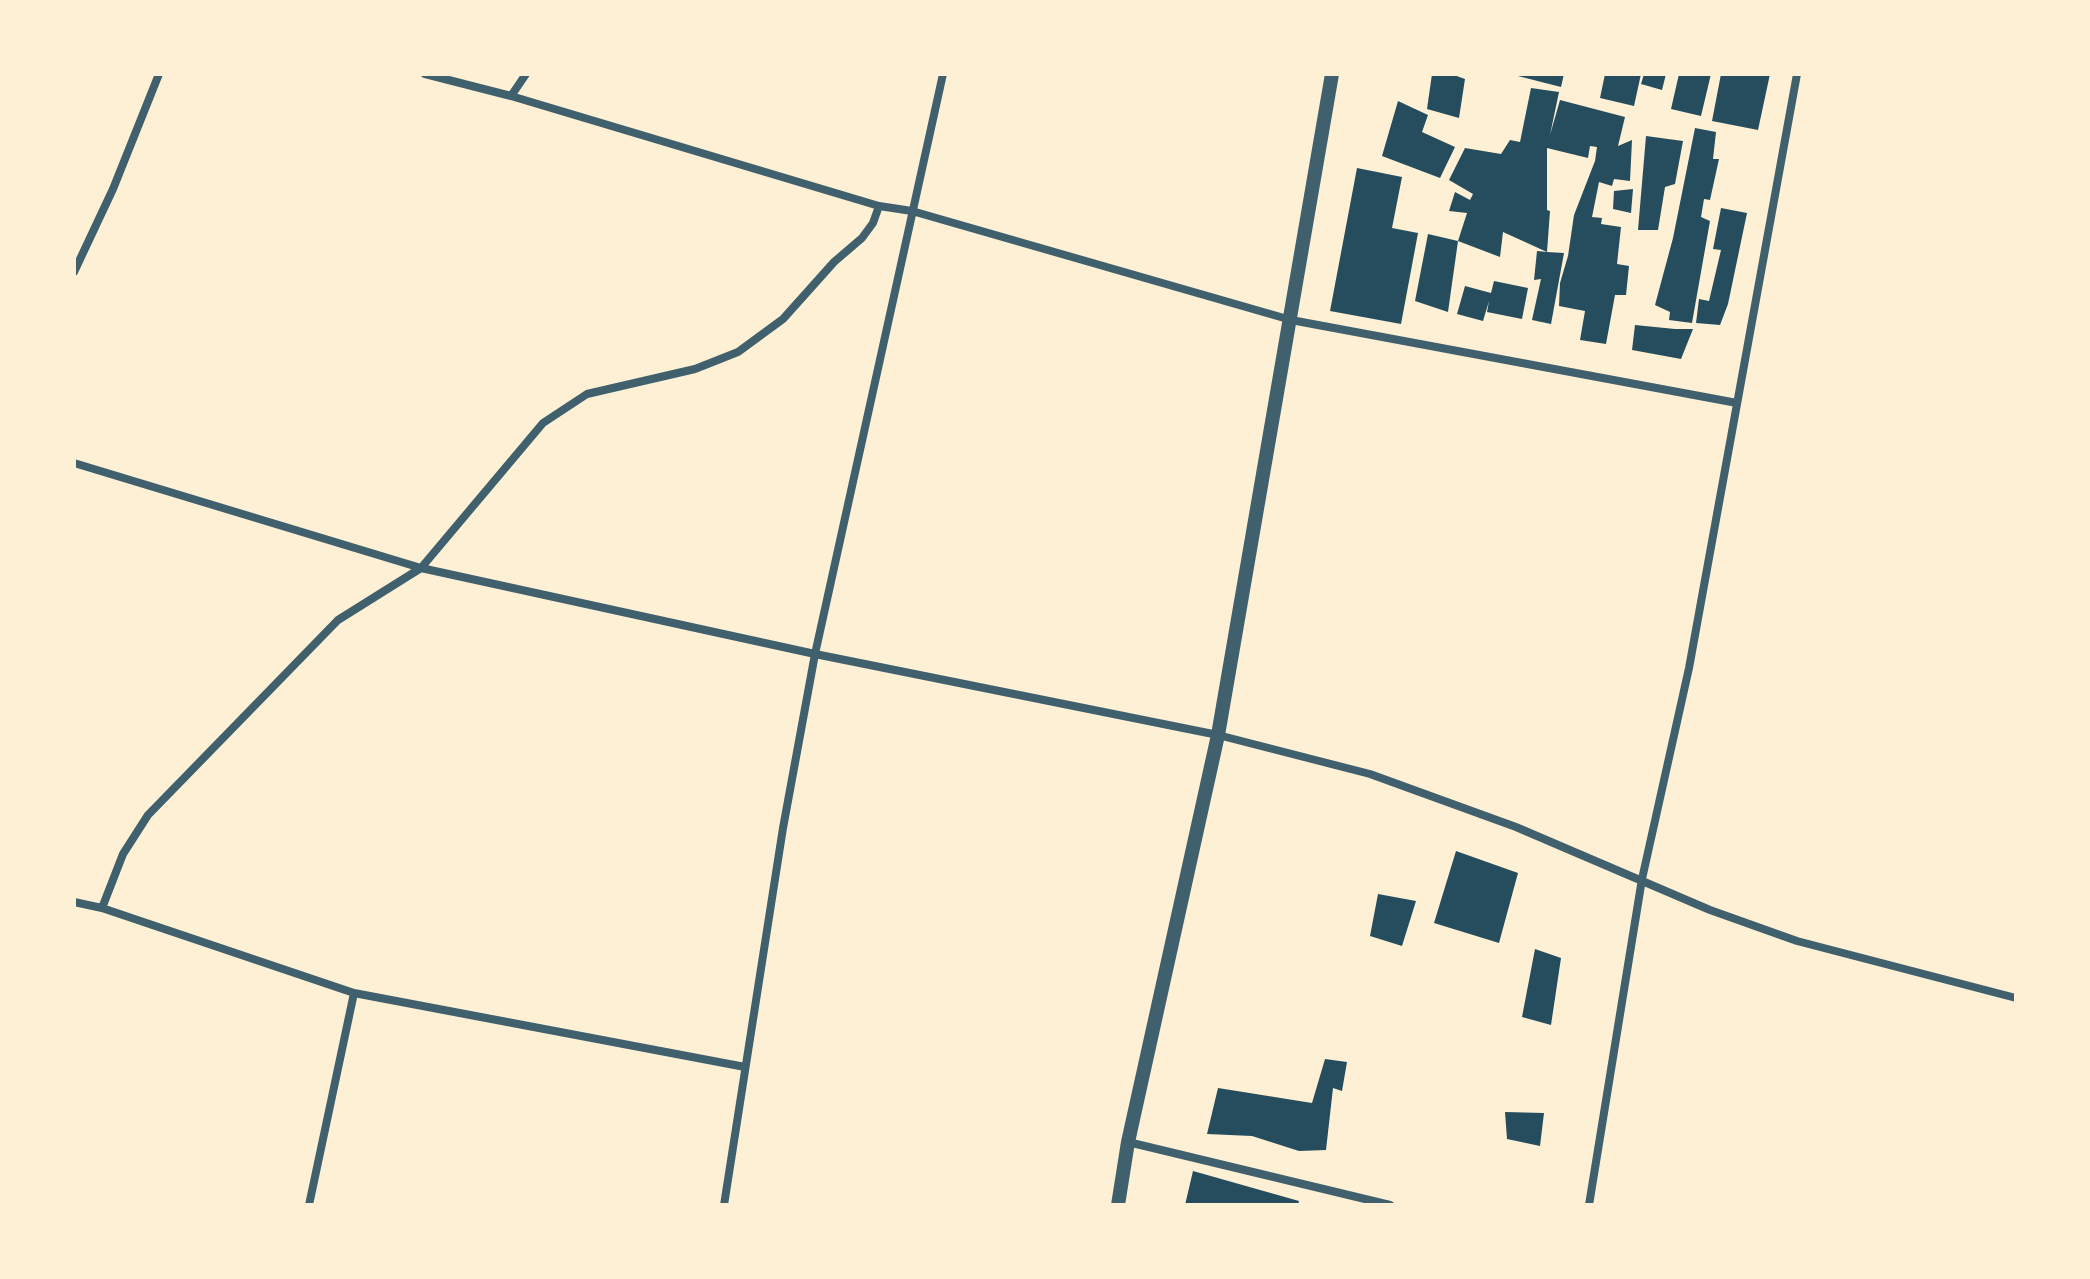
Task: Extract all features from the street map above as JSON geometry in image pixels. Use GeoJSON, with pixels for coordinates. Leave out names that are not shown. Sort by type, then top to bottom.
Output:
{"type":"FeatureCollection","features":[{"type":"Feature","properties":{"kind":"street"},"geometry":{"type":"LineString","coordinates":[[74,272],[113,189],[159,74]]}},
{"type":"Feature","properties":{"kind":"street"},"geometry":{"type":"LineString","coordinates":[[425,74],[511,96],[879,206],[912,211],[1291,320],[1737,403]]}},
{"type":"Feature","properties":{"kind":"street"},"geometry":{"type":"LineString","coordinates":[[511,96],[526,74]]}},
{"type":"Feature","properties":{"kind":"street"},"geometry":{"type":"LineString","coordinates":[[724,1205],[815,654],[943,74]]}},
{"type":"Feature","properties":{"kind":"street"},"geometry":{"type":"LineString","coordinates":[[1118,1205],[1128,1142],[1218,735],[1332,74]]}},
{"type":"Feature","properties":{"kind":"street"},"geometry":{"type":"LineString","coordinates":[[1589,1205],[1642,879],[1689,668],[1797,74]]}},
{"type":"Feature","properties":{"kind":"street"},"geometry":{"type":"LineString","coordinates":[[102,908],[123,854],[148,815],[338,620],[421,568],[543,423],[587,394],[695,369],[738,352],[783,319],[834,262],[862,238],[873,223],[879,206]]}},
{"type":"Feature","properties":{"kind":"street"},"geometry":{"type":"LineString","coordinates":[[74,463],[421,568],[815,654],[1218,735],[1370,774],[1516,827],[1710,910],[1797,941],[2016,998]]}},
{"type":"Feature","properties":{"kind":"street"},"geometry":{"type":"LineString","coordinates":[[74,902],[102,908],[354,993],[745,1067]]}},
{"type":"Feature","properties":{"kind":"street"},"geometry":{"type":"LineString","coordinates":[[309,1205],[354,993]]}},
{"type":"Feature","properties":{"kind":"street"},"geometry":{"type":"LineString","coordinates":[[1128,1142],[1390,1205]]}},
{"type":"Feature","properties":{"kind":"building"},"geometry":{"type":"Polygon","coordinates":[[[1432,74],[1451,74],[1465,79],[1459,118],[1427,109],[1432,74]]]}},
{"type":"Feature","properties":{"kind":"building"},"geometry":{"type":"Polygon","coordinates":[[[1510,74],[1564,74],[1561,87],[1510,74]]]}},
{"type":"Feature","properties":{"kind":"building"},"geometry":{"type":"Polygon","coordinates":[[[1605,74],[1641,74],[1634,106],[1600,98],[1605,74]]]}},
{"type":"Feature","properties":{"kind":"building"},"geometry":{"type":"Polygon","coordinates":[[[1644,74],[1666,74],[1662,90],[1641,84],[1644,74]]]}},
{"type":"Feature","properties":{"kind":"building"},"geometry":{"type":"Polygon","coordinates":[[[1679,74],[1711,74],[1701,116],[1671,109],[1679,74]]]}},
{"type":"Feature","properties":{"kind":"building"},"geometry":{"type":"Polygon","coordinates":[[[1721,74],[1770,74],[1758,130],[1712,121],[1721,74]]]}},
{"type":"Feature","properties":{"kind":"building"},"geometry":{"type":"Polygon","coordinates":[[[1531,88],[1559,92],[1550,135],[1560,100],[1625,117],[1618,146],[1632,140],[1630,181],[1614,179],[1612,186],[1599,182],[1592,217],[1602,218],[1601,224],[1621,227],[1617,264],[1629,266],[1626,295],[1615,295],[1606,344],[1580,340],[1585,311],[1559,306],[1560,283],[1574,215],[1595,161],[1597,147],[1590,146],[1588,158],[1547,148],[1547,210],[1550,211],[1547,252],[1503,232],[1500,257],[1458,241],[1467,213],[1449,211],[1455,192],[1470,200],[1473,194],[1449,180],[1465,148],[1501,154],[1510,140],[1520,142],[1531,88]]]}},
{"type":"Feature","properties":{"kind":"building"},"geometry":{"type":"Polygon","coordinates":[[[1398,101],[1428,115],[1422,132],[1455,147],[1440,178],[1382,156],[1398,101]]]}},
{"type":"Feature","properties":{"kind":"building"},"geometry":{"type":"Polygon","coordinates":[[[1695,128],[1716,132],[1713,159],[1719,159],[1710,200],[1704,199],[1701,217],[1710,221],[1692,323],[1669,320],[1670,312],[1655,305],[1673,238],[1695,128]]]}},
{"type":"Feature","properties":{"kind":"building"},"geometry":{"type":"Polygon","coordinates":[[[1646,136],[1683,141],[1675,184],[1665,187],[1658,230],[1638,230],[1646,136]]]}},
{"type":"Feature","properties":{"kind":"building"},"geometry":{"type":"Polygon","coordinates":[[[1357,168],[1402,177],[1392,228],[1418,233],[1401,324],[1330,311],[1357,168]]]}},
{"type":"Feature","properties":{"kind":"building"},"geometry":{"type":"Polygon","coordinates":[[[1633,189],[1631,213],[1613,209],[1614,191],[1633,189]]]}},
{"type":"Feature","properties":{"kind":"building"},"geometry":{"type":"Polygon","coordinates":[[[1721,208],[1747,213],[1728,304],[1720,325],[1696,323],[1699,299],[1709,301],[1721,250],[1713,249],[1721,208]]]}},
{"type":"Feature","properties":{"kind":"building"},"geometry":{"type":"Polygon","coordinates":[[[1428,234],[1458,241],[1448,312],[1415,301],[1428,234]]]}},
{"type":"Feature","properties":{"kind":"building"},"geometry":{"type":"Polygon","coordinates":[[[1537,251],[1564,253],[1551,324],[1532,320],[1541,279],[1534,280],[1537,251]]]}},
{"type":"Feature","properties":{"kind":"building"},"geometry":{"type":"Polygon","coordinates":[[[1494,281],[1528,288],[1522,319],[1487,312],[1489,301],[1483,321],[1457,314],[1465,286],[1491,293],[1494,281]]]}},
{"type":"Feature","properties":{"kind":"building"},"geometry":{"type":"Polygon","coordinates":[[[1635,325],[1693,329],[1681,359],[1632,350],[1635,325]]]}},
{"type":"Feature","properties":{"kind":"building"},"geometry":{"type":"Polygon","coordinates":[[[1456,851],[1518,873],[1499,943],[1434,923],[1456,851]]]}},
{"type":"Feature","properties":{"kind":"building"},"geometry":{"type":"Polygon","coordinates":[[[1378,894],[1416,901],[1402,946],[1370,936],[1378,894]]]}},
{"type":"Feature","properties":{"kind":"building"},"geometry":{"type":"Polygon","coordinates":[[[1535,949],[1561,958],[1551,1025],[1522,1017],[1535,949]]]}},
{"type":"Feature","properties":{"kind":"building"},"geometry":{"type":"Polygon","coordinates":[[[1325,1059],[1347,1062],[1342,1091],[1333,1088],[1326,1150],[1299,1151],[1252,1136],[1207,1134],[1218,1088],[1312,1103],[1325,1059]]]}},
{"type":"Feature","properties":{"kind":"building"},"geometry":{"type":"Polygon","coordinates":[[[1505,1112],[1544,1113],[1540,1146],[1507,1139],[1505,1112]]]}},
{"type":"Feature","properties":{"kind":"building"},"geometry":{"type":"Polygon","coordinates":[[[1193,1171],[1299,1201],[1298,1205],[1185,1205],[1193,1171]]]}}]}
